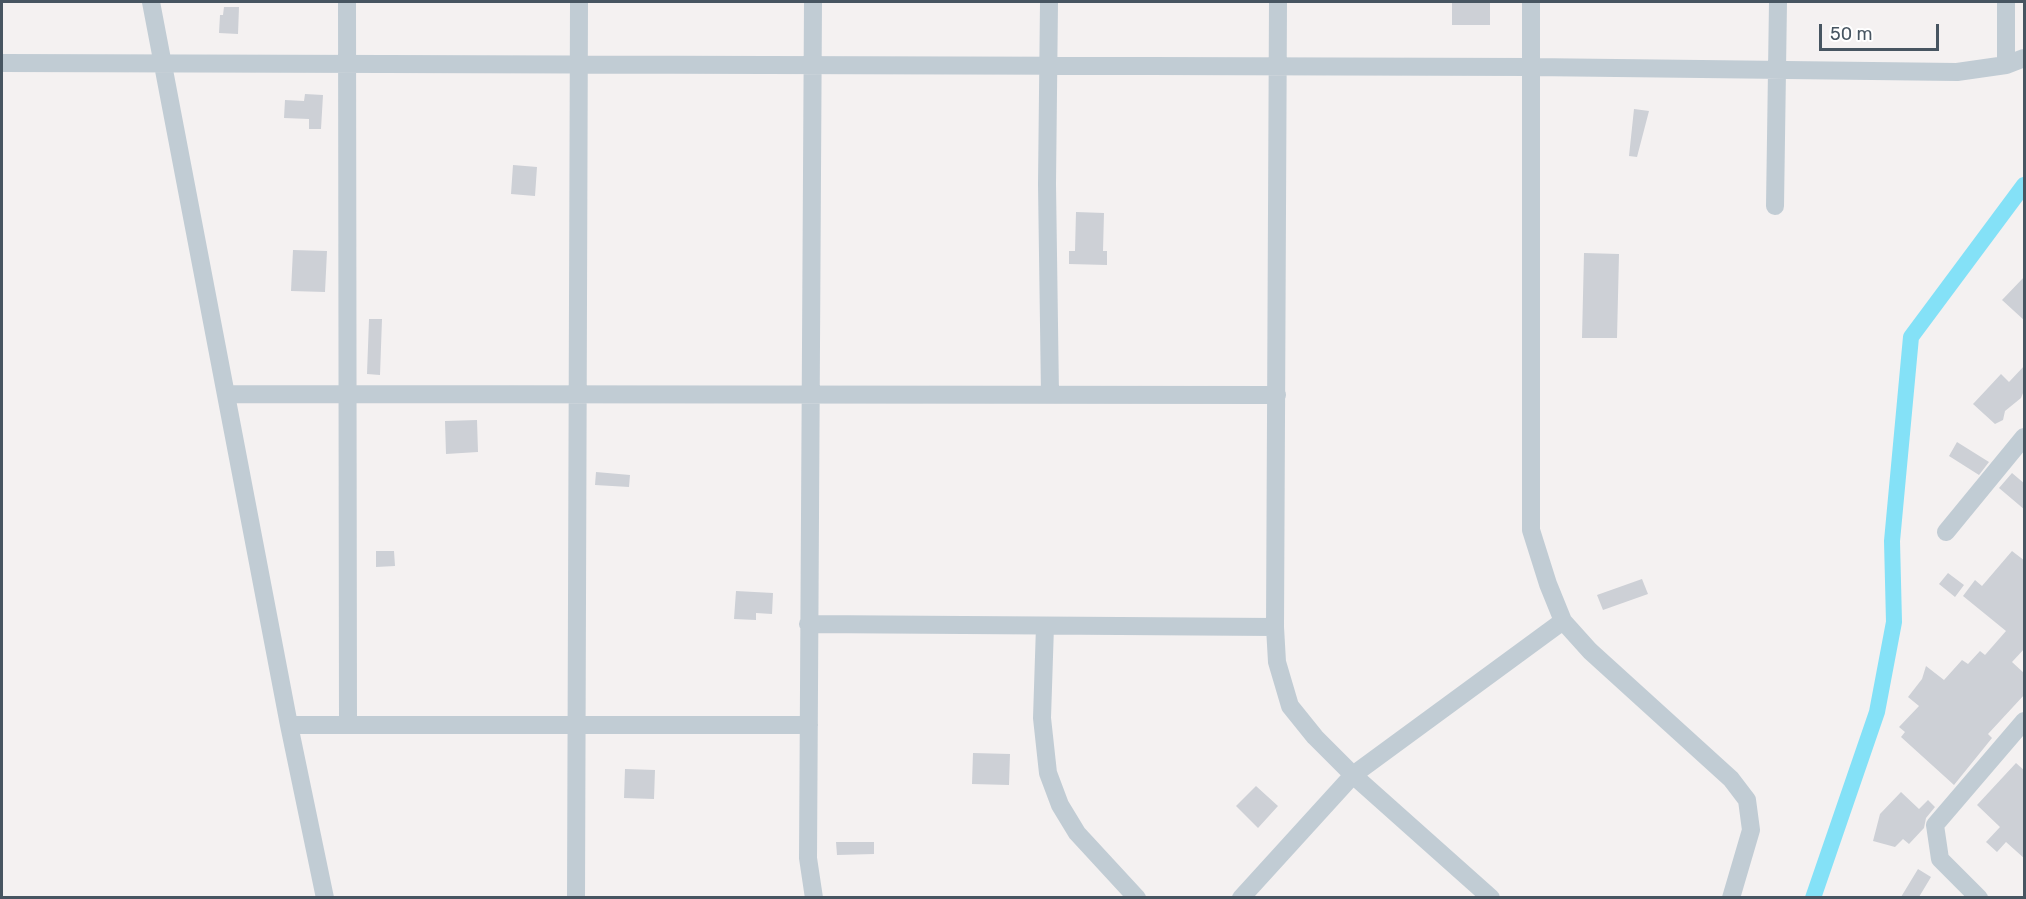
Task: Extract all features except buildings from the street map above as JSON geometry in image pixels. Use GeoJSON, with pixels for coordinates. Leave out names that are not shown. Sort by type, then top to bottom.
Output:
{"type":"FeatureCollection","features":[{"type":"Feature","properties":{"kind":"street"},"geometry":{"type":"LineString","coordinates":[[150,2],[289,725],[325,897]]}},
{"type":"Feature","properties":{"kind":"street"},"geometry":{"type":"LineString","coordinates":[[347,2],[348,725]]}},
{"type":"Feature","properties":{"kind":"street"},"geometry":{"type":"LineString","coordinates":[[576,897],[579,2]]}},
{"type":"Feature","properties":{"kind":"street"},"geometry":{"type":"LineString","coordinates":[[813,2],[808,858],[814,897]]}},
{"type":"Feature","properties":{"kind":"street"},"geometry":{"type":"LineString","coordinates":[[1049,2],[1050,395]]}},
{"type":"Feature","properties":{"kind":"street"},"geometry":{"type":"LineString","coordinates":[[1278,2],[1275,627],[1277,663],[1290,706],[1315,737],[1353,775],[1491,897]]}},
{"type":"Feature","properties":{"kind":"street"},"geometry":{"type":"LineString","coordinates":[[1531,2],[1531,530],[1548,584],[1563,621],[1590,651],[1731,779],[1747,800],[1751,830],[1731,897]]}},
{"type":"Feature","properties":{"kind":"street"},"geometry":{"type":"LineString","coordinates":[[1775,206],[1779,2]]}},
{"type":"Feature","properties":{"kind":"street"},"geometry":{"type":"LineString","coordinates":[[2006,2],[2006,65]]}},
{"type":"Feature","properties":{"kind":"street"},"geometry":{"type":"LineString","coordinates":[[2,63],[812,67],[1531,67],[1957,72],[2006,65],[2025,58]]}},
{"type":"Feature","properties":{"kind":"street"},"geometry":{"type":"LineString","coordinates":[[226,394],[579,392],[1277,395]]}},
{"type":"Feature","properties":{"kind":"street"},"geometry":{"type":"LineString","coordinates":[[1946,532],[2025,437]]}},
{"type":"Feature","properties":{"kind":"street"},"geometry":{"type":"LineString","coordinates":[[1241,897],[1353,775],[1563,621]]}},
{"type":"Feature","properties":{"kind":"street"},"geometry":{"type":"LineString","coordinates":[[808,624],[1275,627]]}},
{"type":"Feature","properties":{"kind":"street"},"geometry":{"type":"LineString","coordinates":[[1045,626],[1042,718],[1048,773],[1060,805],[1077,833],[1137,897]]}},
{"type":"Feature","properties":{"kind":"street"},"geometry":{"type":"LineString","coordinates":[[1979,897],[1940,859],[1935,825],[2025,721]]}},
{"type":"Feature","properties":{"kind":"street"},"geometry":{"type":"LineString","coordinates":[[289,725],[808,725]]}},
{"type":"Feature","properties":{"kind":"waterway"},"geometry":{"type":"LineString","coordinates":[[1813,898],[1877,712],[1894,622],[1892,541],[1911,337],[2024,185]]}}]}
